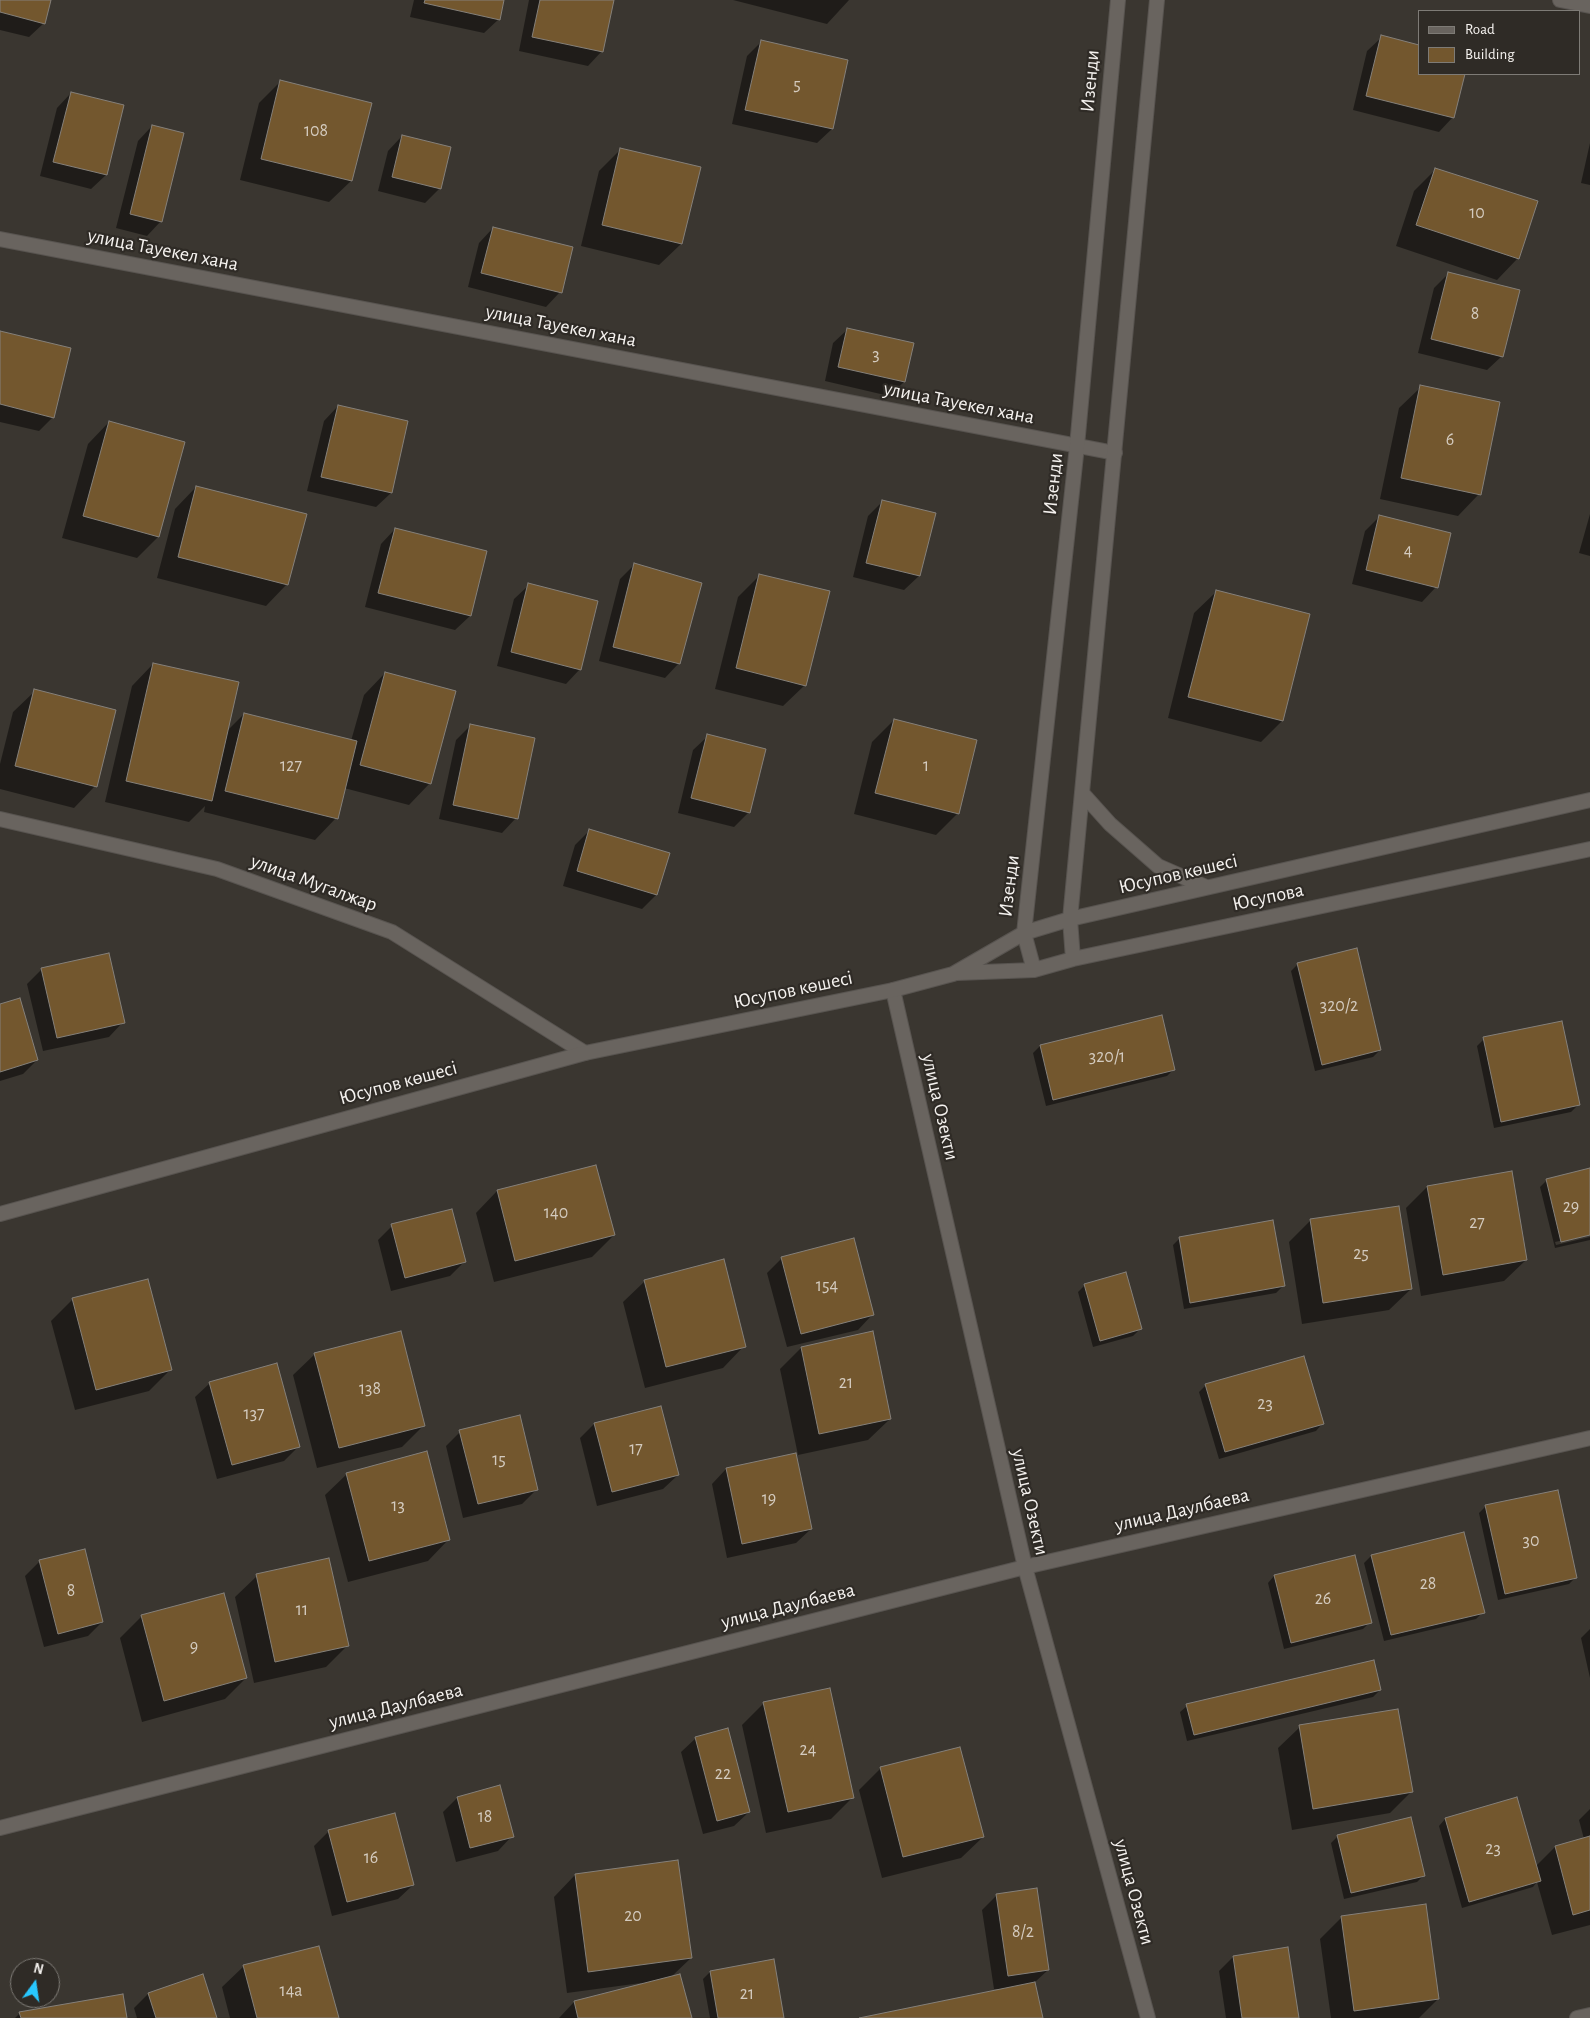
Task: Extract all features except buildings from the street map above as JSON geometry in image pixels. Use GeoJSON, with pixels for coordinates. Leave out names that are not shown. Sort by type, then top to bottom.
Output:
{"type":"FeatureCollection","features":[{"type":"Feature","properties":{"kind":"street","name":"Изенди"},"geometry":{"type":"LineString","coordinates":[[1034,970],[1024,933],[1077,446],[1118,0]]}},
{"type":"Feature","properties":{"kind":"street"},"geometry":{"type":"LineString","coordinates":[[1073,959],[1070,919],[1157,0]]}},
{"type":"Feature","properties":{"kind":"street"},"geometry":{"type":"LineString","coordinates":[[1560,0],[1590,6]]}},
{"type":"Feature","properties":{"kind":"street","name":"улица Тауекел хана"},"geometry":{"type":"LineString","coordinates":[[0,239],[1115,453]]}},
{"type":"Feature","properties":{"kind":"street"},"geometry":{"type":"LineString","coordinates":[[1083,794],[1110,824],[1158,866],[1206,887]]}},
{"type":"Feature","properties":{"kind":"street","name":"Юсупов көшесі"},"geometry":{"type":"LineString","coordinates":[[0,1214],[586,1053],[892,990],[953,974],[1024,933],[1070,919],[1590,800]]}},
{"type":"Feature","properties":{"kind":"street","name":"улица Мугалжар"},"geometry":{"type":"LineString","coordinates":[[0,819],[217,868],[392,932],[586,1053]]}},
{"type":"Feature","properties":{"kind":"street","name":"Юсупова"},"geometry":{"type":"LineString","coordinates":[[953,974],[1034,970],[1073,959],[1590,849]]}},
{"type":"Feature","properties":{"kind":"street","name":"улица Озекти"},"geometry":{"type":"LineString","coordinates":[[892,990],[1024,1567],[1148,2018]]}},
{"type":"Feature","properties":{"kind":"street","name":"улица Даулбаева"},"geometry":{"type":"LineString","coordinates":[[0,1828],[1024,1567],[1590,1438]]}},
{"type":"Feature","properties":{"kind":"street"},"geometry":{"type":"LineString","coordinates":[[1577,2018],[1590,2015]]}}]}
